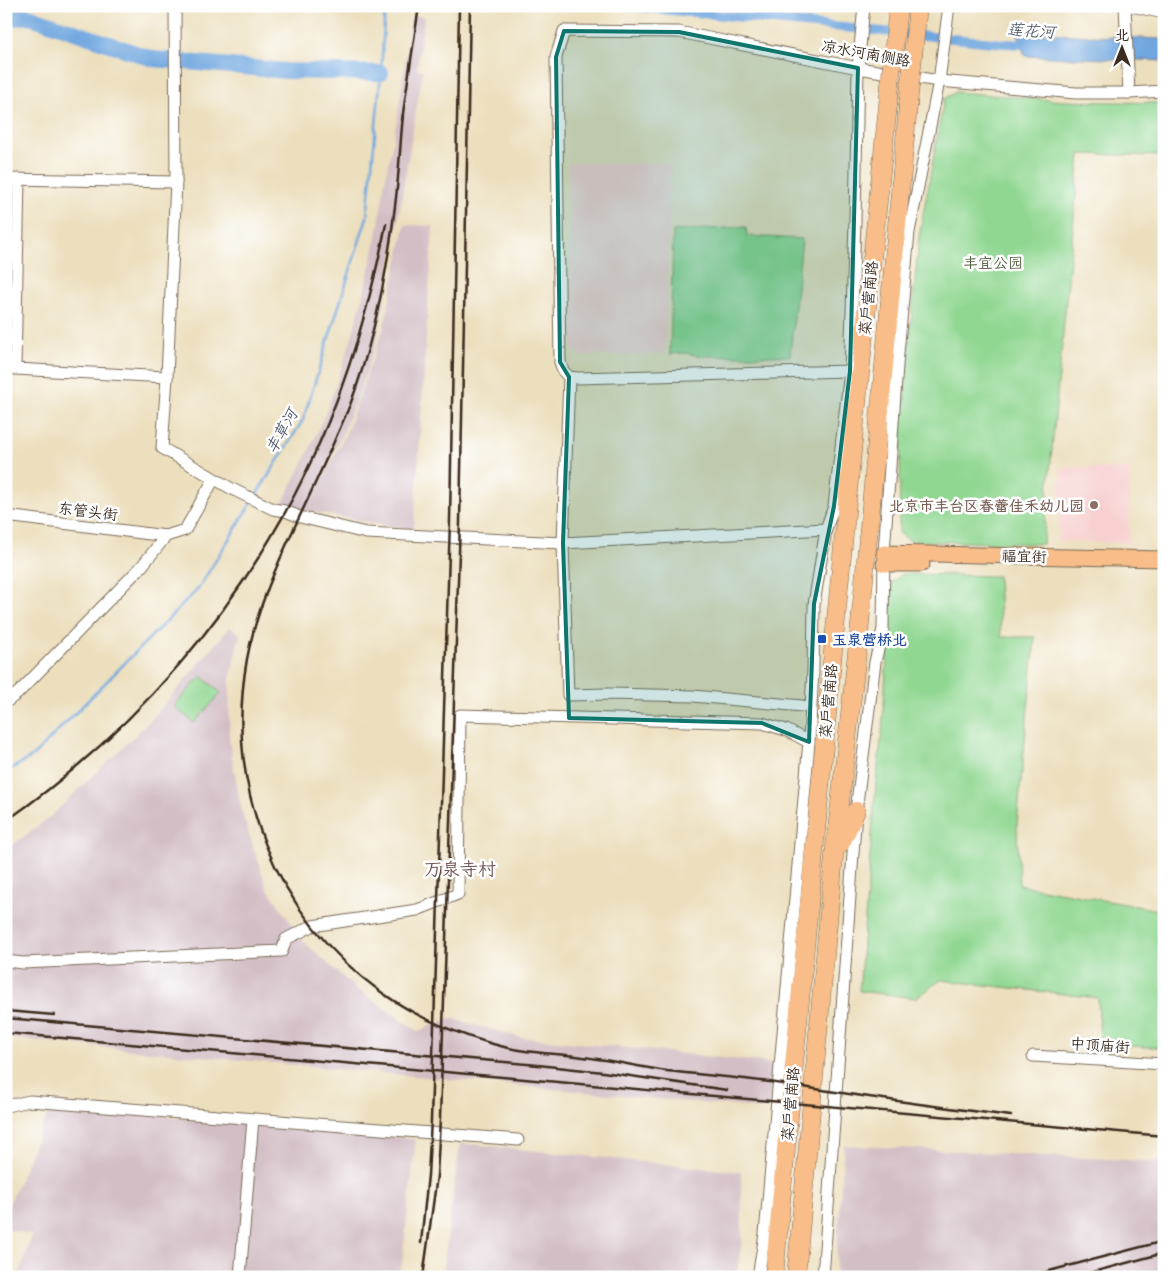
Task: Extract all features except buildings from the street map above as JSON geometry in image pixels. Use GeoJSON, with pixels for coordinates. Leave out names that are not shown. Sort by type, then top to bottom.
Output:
{"type":"FeatureCollection","features":[{"type":"Feature","properties":{"kind":"highway","name":"菜户营南路"},"geometry":{"type":"LineString","coordinates":[[773,1277],[850,470],[898,6]]}},
{"type":"Feature","properties":{"kind":"highway","name":"菜户营南路"},"geometry":{"type":"LineString","coordinates":[[796,1277],[834,856],[860,627],[918,6]]}},
{"type":"Feature","properties":{"kind":"highway"},"geometry":{"type":"LineString","coordinates":[[834,506],[850,470]]}},
{"type":"Feature","properties":{"kind":"highway"},"geometry":{"type":"LineString","coordinates":[[834,856],[856,811]]}},
{"type":"Feature","properties":{"kind":"highway"},"geometry":{"type":"LineString","coordinates":[[798,1246],[806,1277]]}},
{"type":"Feature","properties":{"kind":"main road","name":"福宜街"},"geometry":{"type":"LineString","coordinates":[[884,558],[1164,559]]}},
{"type":"Feature","properties":{"kind":"main road","name":"福宜街"},"geometry":{"type":"LineString","coordinates":[[884,558],[1164,567]]}},
{"type":"Feature","properties":{"kind":"street"},"geometry":{"type":"LineString","coordinates":[[175,6],[176,182],[162,448],[232,489],[273,509],[286,511],[300,518],[366,533],[563,543],[826,529]]}},
{"type":"Feature","properties":{"kind":"street","name":"菜户营南路"},"geometry":{"type":"LineString","coordinates":[[758,1277],[765,1234],[809,742],[814,604],[826,529],[834,506],[850,371],[856,221],[858,68],[864,6]]}},
{"type":"Feature","properties":{"kind":"street"},"geometry":{"type":"LineString","coordinates":[[823,1277],[856,811],[875,662],[883,629],[884,558],[909,232],[939,81],[949,6]]}},
{"type":"Feature","properties":{"kind":"street"},"geometry":{"type":"LineString","coordinates":[[1125,6],[1129,93]]}},
{"type":"Feature","properties":{"kind":"street"},"geometry":{"type":"LineString","coordinates":[[1131,6],[1164,13]]}},
{"type":"Feature","properties":{"kind":"street","name":"凉水河南侧路"},"geometry":{"type":"LineString","coordinates":[[569,377],[563,371],[560,362],[556,57],[564,31],[679,32],[858,68],[939,81],[1076,93],[1164,91]]}},
{"type":"Feature","properties":{"kind":"street"},"geometry":{"type":"LineString","coordinates":[[19,179],[15,369],[167,377]]}},
{"type":"Feature","properties":{"kind":"street"},"geometry":{"type":"LineString","coordinates":[[6,180],[176,182]]}},
{"type":"Feature","properties":{"kind":"street"},"geometry":{"type":"LineString","coordinates":[[569,706],[563,543],[569,377],[850,371]]}},
{"type":"Feature","properties":{"kind":"street"},"geometry":{"type":"LineString","coordinates":[[6,702],[18,693],[142,566],[166,536],[185,530],[214,479]]}},
{"type":"Feature","properties":{"kind":"street","name":"东管头街"},"geometry":{"type":"LineString","coordinates":[[6,516],[166,536]]}},
{"type":"Feature","properties":{"kind":"street"},"geometry":{"type":"LineString","coordinates":[[569,706],[609,694],[692,696],[802,706]]}},
{"type":"Feature","properties":{"kind":"street"},"geometry":{"type":"LineString","coordinates":[[6,961],[23,963],[282,952],[286,940],[312,926],[417,910],[458,894],[460,715],[569,706],[762,723],[786,730],[809,742]]}},
{"type":"Feature","properties":{"kind":"street","name":"中顶庙街"},"geometry":{"type":"LineString","coordinates":[[1033,1056],[1164,1064]]}},
{"type":"Feature","properties":{"kind":"street"},"geometry":{"type":"LineString","coordinates":[[6,1106],[30,1101],[518,1140]]}},
{"type":"Feature","properties":{"kind":"street"},"geometry":{"type":"LineString","coordinates":[[240,1277],[253,1119]]}},
{"type":"Feature","properties":{"kind":"highlighted area"},"geometry":{"type":"Polygon","coordinates":[[[564,31],[679,32],[858,68],[850,371],[834,506],[814,604],[809,742],[762,723],[569,718],[563,543],[569,377],[560,362],[556,57],[564,31]]]}},
{"type":"Feature","properties":{"kind":"shaded area"},"geometry":{"type":"Polygon","coordinates":[[[412,15],[424,17],[417,69],[423,70],[376,344],[343,432],[315,493],[346,433],[384,327],[405,225],[433,226],[414,530],[307,511],[306,513],[282,504],[309,451],[329,405],[362,301],[378,231],[384,187],[397,120],[412,15]]]}},
{"type":"Feature","properties":{"kind":"shaded area"},"geometry":{"type":"Polygon","coordinates":[[[568,163],[671,163],[665,354],[580,356],[572,348],[568,163]]]}},
{"type":"Feature","properties":{"kind":"shaded area","name":"北京市丰台区春蕾佳禾幼儿园"},"geometry":{"type":"Polygon","coordinates":[[[1061,467],[1129,469],[1129,543],[1058,541],[1061,467]]]}},
{"type":"Feature","properties":{"kind":"shaded area"},"geometry":{"type":"Polygon","coordinates":[[[230,627],[240,634],[230,679],[229,740],[242,813],[267,888],[304,942],[355,988],[418,1031],[450,1018],[518,1037],[772,1063],[773,1070],[769,1106],[767,1109],[6,1038],[6,850],[51,816],[151,720],[230,627]]]}},
{"type":"Feature","properties":{"kind":"shaded area"},"geometry":{"type":"Polygon","coordinates":[[[51,1106],[416,1139],[399,1277],[18,1277],[32,1235],[6,1229],[6,1212],[51,1106]]]}},
{"type":"Feature","properties":{"kind":"shaded area"},"geometry":{"type":"Polygon","coordinates":[[[460,1143],[741,1172],[742,1241],[736,1277],[442,1277],[460,1143]]]}},
{"type":"Feature","properties":{"kind":"shaded area"},"geometry":{"type":"Polygon","coordinates":[[[844,1145],[1164,1162],[1164,1250],[1157,1277],[835,1277],[844,1145]]]}},
{"type":"Feature","properties":{"kind":"green space","name":"丰宜公园"},"geometry":{"type":"Polygon","coordinates":[[[956,92],[1064,101],[1164,103],[1164,156],[1080,154],[1043,544],[911,541],[899,533],[901,434],[919,237],[944,99],[956,92]]]}},
{"type":"Feature","properties":{"kind":"green space"},"geometry":{"type":"Polygon","coordinates":[[[746,227],[747,236],[802,239],[790,356],[670,354],[673,231],[746,227]]]}},
{"type":"Feature","properties":{"kind":"green space"},"geometry":{"type":"Polygon","coordinates":[[[903,574],[998,576],[1001,637],[1035,637],[1017,823],[1019,885],[1164,911],[1164,1047],[1100,1044],[1098,998],[941,980],[916,998],[859,991],[882,732],[892,582],[903,574]]]}},
{"type":"Feature","properties":{"kind":"green space"},"geometry":{"type":"Polygon","coordinates":[[[201,676],[221,693],[194,723],[174,706],[201,676]]]}},
{"type":"Feature","properties":{"kind":"water"},"geometry":{"type":"Polygon","coordinates":[[[1017,31],[1164,39],[1164,61],[1025,56],[1017,31]]]}},
{"type":"Feature","properties":{"kind":"waterway","name":"丰草河"},"geometry":{"type":"LineString","coordinates":[[255,497],[303,420],[367,217],[381,73],[385,6]]}},
{"type":"Feature","properties":{"kind":"waterway","name":"莲花河"},"geometry":{"type":"LineString","coordinates":[[627,6],[1033,45]]}},
{"type":"Feature","properties":{"kind":"waterway"},"geometry":{"type":"LineString","coordinates":[[6,19],[28,16],[153,59],[286,71],[381,73]]}},
{"type":"Feature","properties":{"kind":"waterway","name":"丰草河"},"geometry":{"type":"LineString","coordinates":[[6,772],[33,756],[198,589],[252,502]]}},
{"type":"Feature","properties":{"kind":"railway"},"geometry":{"type":"LineString","coordinates":[[402,120],[419,6]]}},
{"type":"Feature","properties":{"kind":"railway"},"geometry":{"type":"LineString","coordinates":[[421,1243],[431,1120],[450,520],[459,6]]}},
{"type":"Feature","properties":{"kind":"railway"},"geometry":{"type":"LineString","coordinates":[[423,1277],[437,1176],[440,1119],[460,522],[470,6]]}},
{"type":"Feature","properties":{"kind":"railway"},"geometry":{"type":"LineString","coordinates":[[403,115],[388,257],[373,332],[350,405],[267,590],[247,659],[242,707],[243,754],[251,800],[266,845],[286,887],[312,925],[344,961],[381,992],[421,1016],[478,1040],[526,1051],[594,1058],[667,1071],[758,1081],[1011,1116]]}},
{"type":"Feature","properties":{"kind":"railway"},"geometry":{"type":"LineString","coordinates":[[6,821],[53,786],[139,708],[215,620],[249,573],[279,523],[306,472],[333,412],[364,319],[386,224]]}},
{"type":"Feature","properties":{"kind":"railway"},"geometry":{"type":"LineString","coordinates":[[6,1011],[54,1015]]}},
{"type":"Feature","properties":{"kind":"railway"},"geometry":{"type":"LineString","coordinates":[[6,1018],[538,1065],[603,1072],[727,1090]]}},
{"type":"Feature","properties":{"kind":"railway"},"geometry":{"type":"LineString","coordinates":[[6,1033],[1164,1136]]}},
{"type":"Feature","properties":{"kind":"railway"},"geometry":{"type":"LineString","coordinates":[[1026,1277],[1164,1241]]}},
{"type":"Feature","properties":{"kind":"railway"},"geometry":{"type":"LineString","coordinates":[[1074,1277],[1164,1253]]}},
{"type":"Feature","properties":{"kind":"place","name":"北京市丰台区春蕾佳禾幼儿园"},"geometry":{"type":"Point","coordinates":[1094,505]}},
{"type":"Feature","properties":{"kind":"place","name":"玉泉营桥北"},"geometry":{"type":"Point","coordinates":[822,639]}},
{"type":"Feature","properties":{"kind":"district","name":"万泉寺村"},"geometry":{"type":"Point","coordinates":[460,868]}}]}
